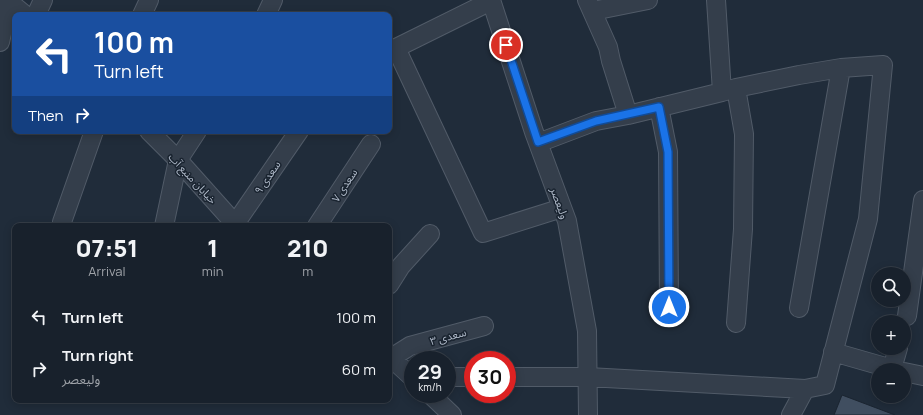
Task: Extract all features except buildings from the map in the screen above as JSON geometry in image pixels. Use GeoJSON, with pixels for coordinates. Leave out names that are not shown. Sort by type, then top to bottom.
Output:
{"type":"FeatureCollection","features":[{"type":"Feature","properties":{"kind":"street"},"geometry":{"type":"LineString","coordinates":[[37,12],[43,0]]}},
{"type":"Feature","properties":{"kind":"street"},"geometry":{"type":"LineString","coordinates":[[143,12],[149,0]]}},
{"type":"Feature","properties":{"kind":"street"},"geometry":{"type":"LineString","coordinates":[[267,12],[273,0]]}},
{"type":"Feature","properties":{"kind":"street"},"geometry":{"type":"LineString","coordinates":[[628,115],[611,61],[608,46],[590,5],[648,0]]}},
{"type":"Feature","properties":{"kind":"street"},"geometry":{"type":"LineString","coordinates":[[716,0],[729,90],[744,134],[743,229],[736,323]]}},
{"type":"Feature","properties":{"kind":"street"},"geometry":{"type":"LineString","coordinates":[[0,42],[8,1],[21,12]]}},
{"type":"Feature","properties":{"kind":"street"},"geometry":{"type":"LineString","coordinates":[[491,1],[393,51],[483,233],[562,208]]}},
{"type":"Feature","properties":{"kind":"street","name":"ولیعصر"},"geometry":{"type":"LineString","coordinates":[[491,1],[566,221],[587,331],[588,415]]}},
{"type":"Feature","properties":{"kind":"street"},"geometry":{"type":"LineString","coordinates":[[516,377],[588,377],[805,389],[825,385],[868,219],[883,65],[841,68],[799,75],[729,90],[628,115],[596,121],[538,142]]}},
{"type":"Feature","properties":{"kind":"street"},"geometry":{"type":"LineString","coordinates":[[799,308],[841,68]]}},
{"type":"Feature","properties":{"kind":"street"},"geometry":{"type":"LineString","coordinates":[[659,107],[668,152],[669,307]]}},
{"type":"Feature","properties":{"kind":"street"},"geometry":{"type":"LineString","coordinates":[[62,222],[93,134]]}},
{"type":"Feature","properties":{"kind":"street","name":"خیابان منبع آب"},"geometry":{"type":"LineString","coordinates":[[152,134],[178,160],[234,223]]}},
{"type":"Feature","properties":{"kind":"street"},"geometry":{"type":"LineString","coordinates":[[165,223],[178,160],[195,134]]}},
{"type":"Feature","properties":{"kind":"street","name":"سعدی ۹"},"geometry":{"type":"LineString","coordinates":[[237,223],[297,134]]}},
{"type":"Feature","properties":{"kind":"street","name":"سعدی ۷"},"geometry":{"type":"LineString","coordinates":[[319,223],[371,144]]}},
{"type":"Feature","properties":{"kind":"street"},"geometry":{"type":"LineString","coordinates":[[911,320],[923,200]]}},
{"type":"Feature","properties":{"kind":"street"},"geometry":{"type":"LineString","coordinates":[[392,280],[401,266],[430,234]]}},
{"type":"Feature","properties":{"kind":"street","name":"سعدی ۳"},"geometry":{"type":"LineString","coordinates":[[392,356],[410,346],[484,326]]}},
{"type":"Feature","properties":{"kind":"street"},"geometry":{"type":"LineString","coordinates":[[833,352],[872,363]]}},
{"type":"Feature","properties":{"kind":"street"},"geometry":{"type":"LineString","coordinates":[[392,359],[404,370]]}},
{"type":"Feature","properties":{"kind":"street"},"geometry":{"type":"LineString","coordinates":[[911,373],[923,376]]}},
{"type":"Feature","properties":{"kind":"street"},"geometry":{"type":"LineString","coordinates":[[791,415],[805,389]]}},
{"type":"Feature","properties":{"kind":"street"},"geometry":{"type":"LineString","coordinates":[[439,403],[452,415]]}},
{"type":"Feature","properties":{"kind":"route"},"geometry":{"type":"LineString","coordinates":[[506,45],[538,142],[596,121],[659,107],[668,152],[669,307]]}}]}
